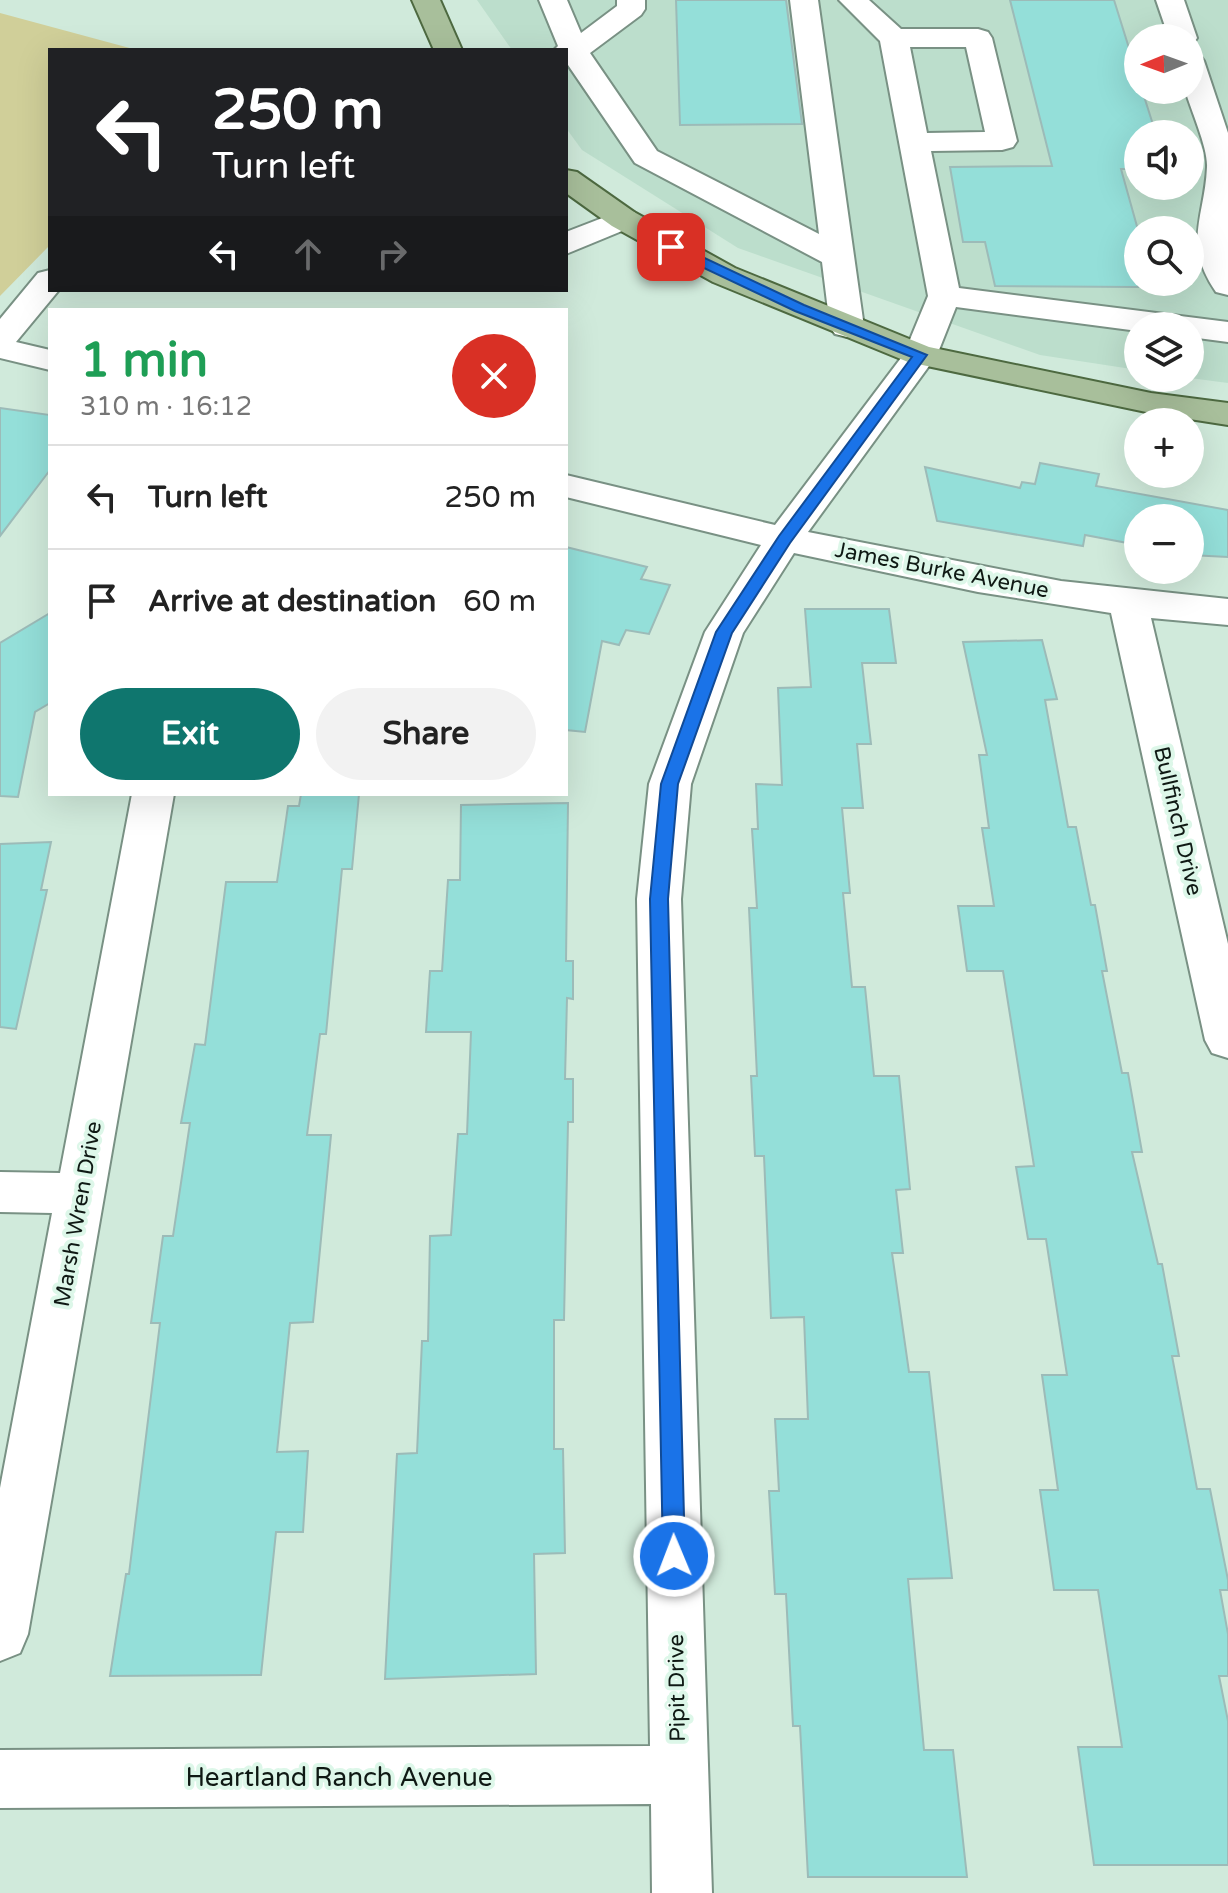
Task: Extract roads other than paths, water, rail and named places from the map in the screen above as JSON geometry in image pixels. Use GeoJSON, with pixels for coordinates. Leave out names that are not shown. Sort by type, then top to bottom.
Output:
{"type":"FeatureCollection","features":[{"type":"Feature","properties":{"kind":"main road"},"geometry":{"type":"LineString","coordinates":[[426,0],[447,48]]}},
{"type":"Feature","properties":{"kind":"main road"},"geometry":{"type":"LineString","coordinates":[[568,180],[623,219],[724,275],[920,355],[1151,403],[1228,414]]}},
{"type":"Feature","properties":{"kind":"street"},"geometry":{"type":"LineString","coordinates":[[553,0],[570,52],[646,157],[838,257]]}},
{"type":"Feature","properties":{"kind":"street"},"geometry":{"type":"LineString","coordinates":[[570,52],[631,9],[631,0]]}},
{"type":"Feature","properties":{"kind":"street"},"geometry":{"type":"LineString","coordinates":[[804,0],[847,327]]}},
{"type":"Feature","properties":{"kind":"street"},"geometry":{"type":"LineString","coordinates":[[853,0],[894,38],[944,296],[1124,319]]}},
{"type":"Feature","properties":{"kind":"street"},"geometry":{"type":"LineString","coordinates":[[1170,0],[1178,24]]}},
{"type":"Feature","properties":{"kind":"street"},"geometry":{"type":"LineString","coordinates":[[894,38],[978,38],[1002,141],[914,142]]}},
{"type":"Feature","properties":{"kind":"street"},"geometry":{"type":"LineString","coordinates":[[1204,83],[1223,164],[1222,218],[1211,239],[1228,285]]}},
{"type":"Feature","properties":{"kind":"street"},"geometry":{"type":"LineString","coordinates":[[569,254],[623,219]]}},
{"type":"Feature","properties":{"kind":"street"},"geometry":{"type":"LineString","coordinates":[[0,340],[48,282]]}},
{"type":"Feature","properties":{"kind":"street","name":"Pipit Drive"},"geometry":{"type":"LineString","coordinates":[[682,1893],[659,915],[670,784],[724,632],[784,539],[920,355],[944,296]]}},
{"type":"Feature","properties":{"kind":"street"},"geometry":{"type":"LineString","coordinates":[[1204,329],[1228,332]]}},
{"type":"Feature","properties":{"kind":"street"},"geometry":{"type":"LineString","coordinates":[[0,348],[48,360]]}},
{"type":"Feature","properties":{"kind":"street","name":"James Burke Avenue"},"geometry":{"type":"LineString","coordinates":[[568,486],[784,539],[959,576],[1128,602],[1228,612]]}},
{"type":"Feature","properties":{"kind":"street","name":"Bullfinch Drive"},"geometry":{"type":"LineString","coordinates":[[1128,602],[1228,1040]]}},
{"type":"Feature","properties":{"kind":"street","name":"Marsh Wren Drive"},"geometry":{"type":"LineString","coordinates":[[0,1634],[153,796]]}},
{"type":"Feature","properties":{"kind":"street"},"geometry":{"type":"LineString","coordinates":[[0,1192],[82,1193]]}},
{"type":"Feature","properties":{"kind":"street","name":"Heartland Ranch Avenue"},"geometry":{"type":"LineString","coordinates":[[0,1779],[679,1775]]}}]}
